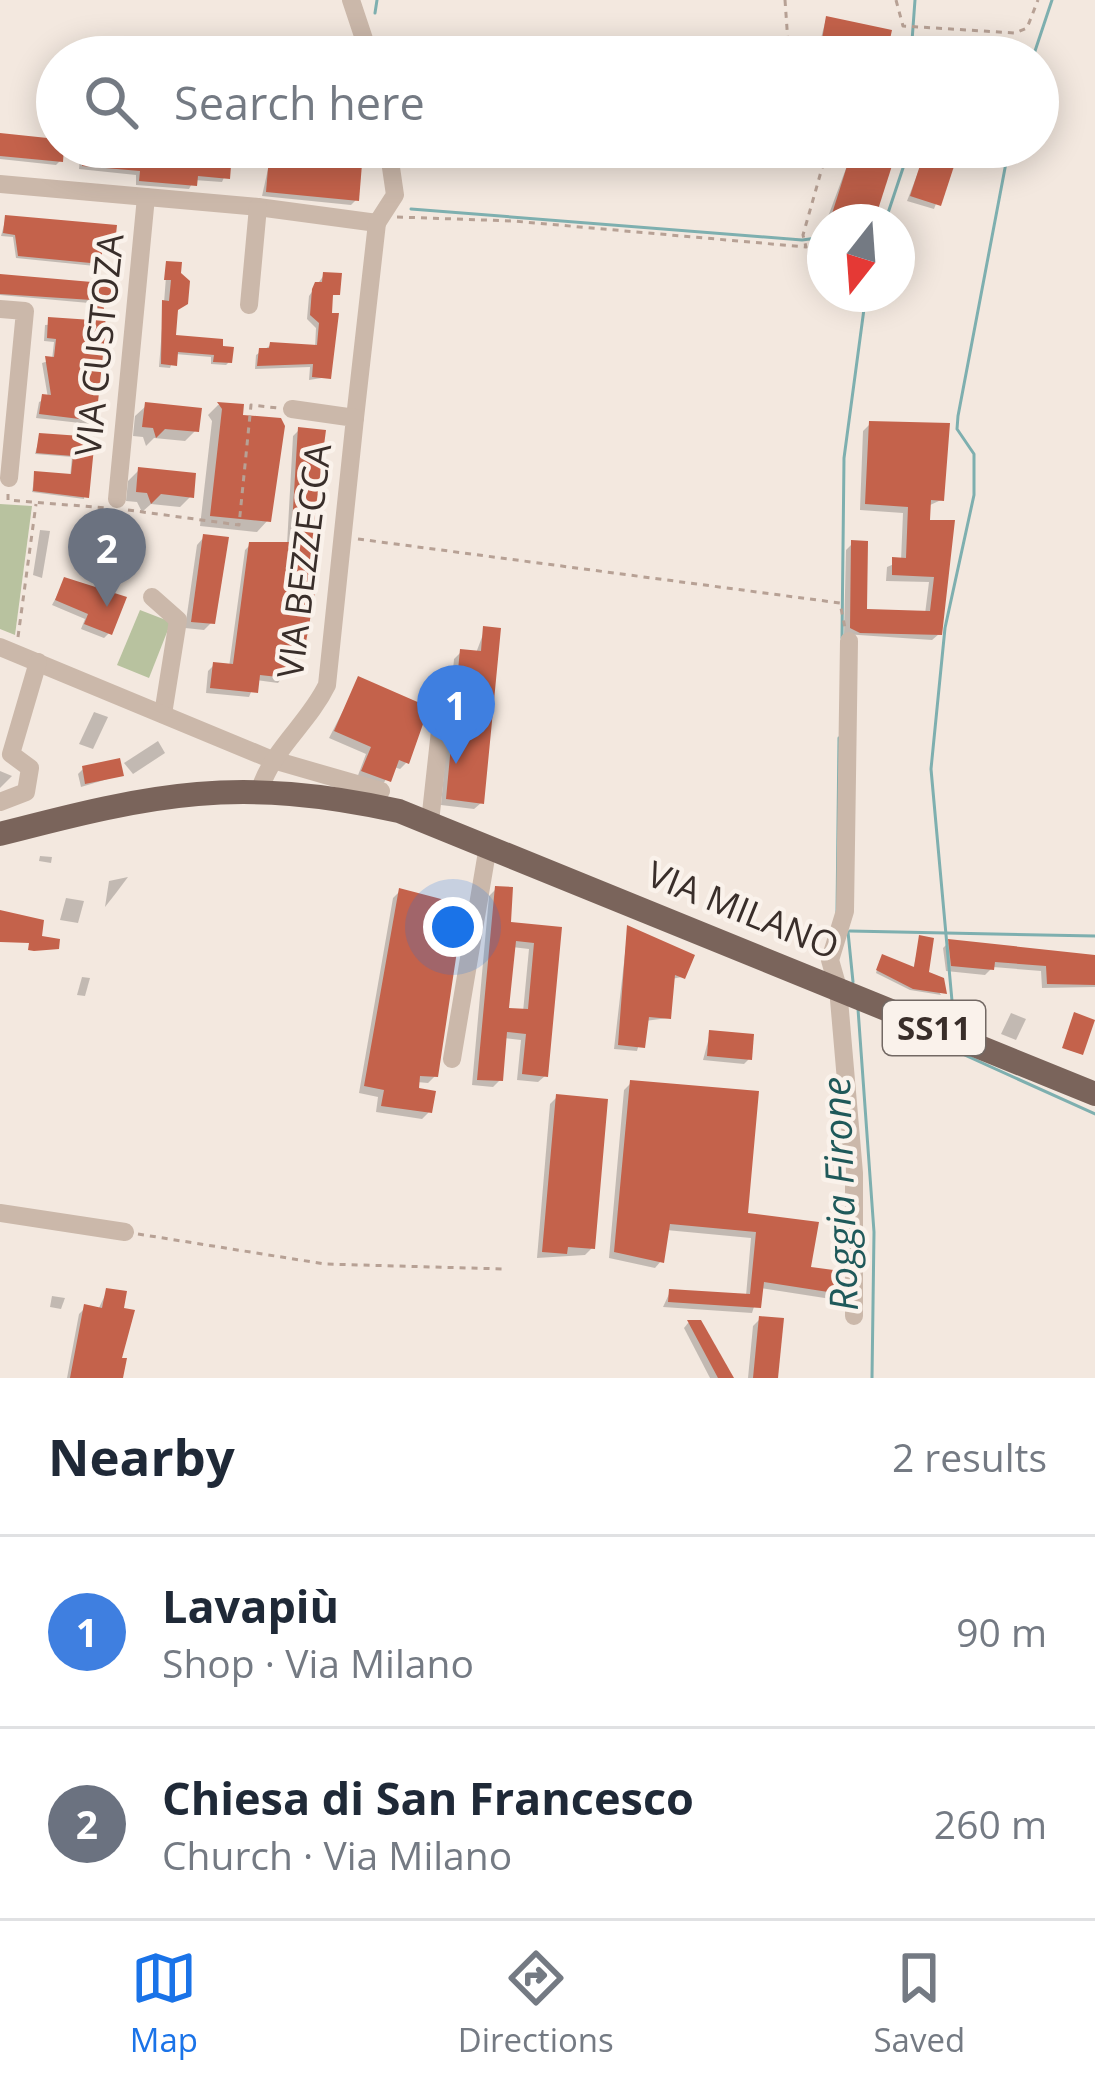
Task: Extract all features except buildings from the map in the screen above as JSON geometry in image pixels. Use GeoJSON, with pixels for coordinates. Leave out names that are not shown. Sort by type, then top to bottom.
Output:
{"type":"FeatureCollection","features":[{"type":"Feature","properties":{"kind":"main road"},"geometry":{"type":"LineString","coordinates":[[0,834],[153,797],[260,789],[371,797]]}},
{"type":"Feature","properties":{"kind":"main road","name":"VIA MILANO"},"geometry":{"type":"LineString","coordinates":[[371,797],[1095,1094]]}},
{"type":"Feature","properties":{"kind":"street"},"geometry":{"type":"LineString","coordinates":[[351,0],[363,36]]}},
{"type":"Feature","properties":{"kind":"street"},"geometry":{"type":"LineString","coordinates":[[356,418],[379,220],[395,195],[391,168]]}},
{"type":"Feature","properties":{"kind":"street"},"geometry":{"type":"LineString","coordinates":[[0,184],[379,220]]}},
{"type":"Feature","properties":{"kind":"street","name":"VIA CUSTOZA"},"geometry":{"type":"LineString","coordinates":[[117,499],[146,197]]}},
{"type":"Feature","properties":{"kind":"street"},"geometry":{"type":"LineString","coordinates":[[249,305],[258,207]]}},
{"type":"Feature","properties":{"kind":"street"},"geometry":{"type":"LineString","coordinates":[[0,309],[26,311],[9,478]]}},
{"type":"Feature","properties":{"kind":"street","name":"VIA BEZZECCA"},"geometry":{"type":"LineString","coordinates":[[270,759],[316,708],[327,685],[356,418],[292,410]]}},
{"type":"Feature","properties":{"kind":"street"},"geometry":{"type":"LineString","coordinates":[[152,597],[178,620],[163,715]]}},
{"type":"Feature","properties":{"kind":"street"},"geometry":{"type":"LineString","coordinates":[[850,641],[845,911],[830,960],[838,988],[854,1173],[854,1316]]}},
{"type":"Feature","properties":{"kind":"street","name":"VIA MILANO"},"geometry":{"type":"LineString","coordinates":[[6,649],[371,797]]}},
{"type":"Feature","properties":{"kind":"street"},"geometry":{"type":"LineString","coordinates":[[0,802],[26,792],[30,768],[11,754],[38,662]]}},
{"type":"Feature","properties":{"kind":"street"},"geometry":{"type":"LineString","coordinates":[[430,822],[445,685]]}},
{"type":"Feature","properties":{"kind":"street"},"geometry":{"type":"LineString","coordinates":[[260,789],[270,759]]}},
{"type":"Feature","properties":{"kind":"street"},"geometry":{"type":"LineString","coordinates":[[452,1059],[488,846]]}},
{"type":"Feature","properties":{"kind":"street"},"geometry":{"type":"LineString","coordinates":[[0,1213],[125,1232]]}},
{"type":"Feature","properties":{"kind":"path"},"geometry":{"type":"LineString","coordinates":[[785,0],[788,36]]}},
{"type":"Feature","properties":{"kind":"path"},"geometry":{"type":"LineString","coordinates":[[896,0],[903,26],[1016,33],[1027,28],[1037,0]]}},
{"type":"Feature","properties":{"kind":"path"},"geometry":{"type":"LineString","coordinates":[[379,220],[513,221],[806,247],[803,236],[822,168]]}},
{"type":"Feature","properties":{"kind":"path"},"geometry":{"type":"LineString","coordinates":[[9,478],[8,500],[239,525],[251,405],[292,410]]}},
{"type":"Feature","properties":{"kind":"path"},"geometry":{"type":"LineString","coordinates":[[6,649],[36,502]]}},
{"type":"Feature","properties":{"kind":"path"},"geometry":{"type":"LineString","coordinates":[[344,539],[841,603],[850,641]]}},
{"type":"Feature","properties":{"kind":"path"},"geometry":{"type":"LineString","coordinates":[[125,1232],[325,1264],[506,1269]]}},
{"type":"Feature","properties":{"kind":"green space"},"geometry":{"type":"Polygon","coordinates":[[[0,504],[32,506],[15,635],[0,629],[0,504]]]}},
{"type":"Feature","properties":{"kind":"green space"},"geometry":{"type":"Polygon","coordinates":[[[140,610],[171,622],[149,678],[117,665],[140,610]]]}},
{"type":"Feature","properties":{"kind":"waterway"},"geometry":{"type":"LineString","coordinates":[[375,13],[377,0]]}},
{"type":"Feature","properties":{"kind":"waterway"},"geometry":{"type":"LineString","coordinates":[[912,36],[915,0]]}},
{"type":"Feature","properties":{"kind":"waterway"},"geometry":{"type":"LineString","coordinates":[[1040,36],[1052,0]]}},
{"type":"Feature","properties":{"kind":"waterway"},"geometry":{"type":"LineString","coordinates":[[891,204],[903,168]]}},
{"type":"Feature","properties":{"kind":"waterway"},"geometry":{"type":"LineString","coordinates":[[954,1023],[931,769],[945,628],[974,495],[974,454],[957,429],[958,416],[1005,168]]}},
{"type":"Feature","properties":{"kind":"waterway"},"geometry":{"type":"LineString","coordinates":[[411,209],[807,239]]}},
{"type":"Feature","properties":{"kind":"waterway"},"geometry":{"type":"LineString","coordinates":[[842,638],[844,458],[864,312]]}},
{"type":"Feature","properties":{"kind":"waterway"},"geometry":{"type":"LineString","coordinates":[[837,913],[839,738]]}},
{"type":"Feature","properties":{"kind":"waterway"},"geometry":{"type":"LineString","coordinates":[[850,931],[1095,936]]}},
{"type":"Feature","properties":{"kind":"waterway","name":"Roggia Firone"},"geometry":{"type":"LineString","coordinates":[[848,932],[853,982]]}},
{"type":"Feature","properties":{"kind":"waterway","name":"Roggia Firone"},"geometry":{"type":"LineString","coordinates":[[858,1009],[874,1232],[872,1378]]}},
{"type":"Feature","properties":{"kind":"waterway"},"geometry":{"type":"LineString","coordinates":[[958,1052],[1095,1114]]}},
{"type":"Feature","properties":{"kind":"place","name":"Chiesa di San Francesco"},"geometry":{"type":"Point","coordinates":[107,607]}},
{"type":"Feature","properties":{"kind":"place","name":"Lavapiù"},"geometry":{"type":"Point","coordinates":[456,764]}}]}
